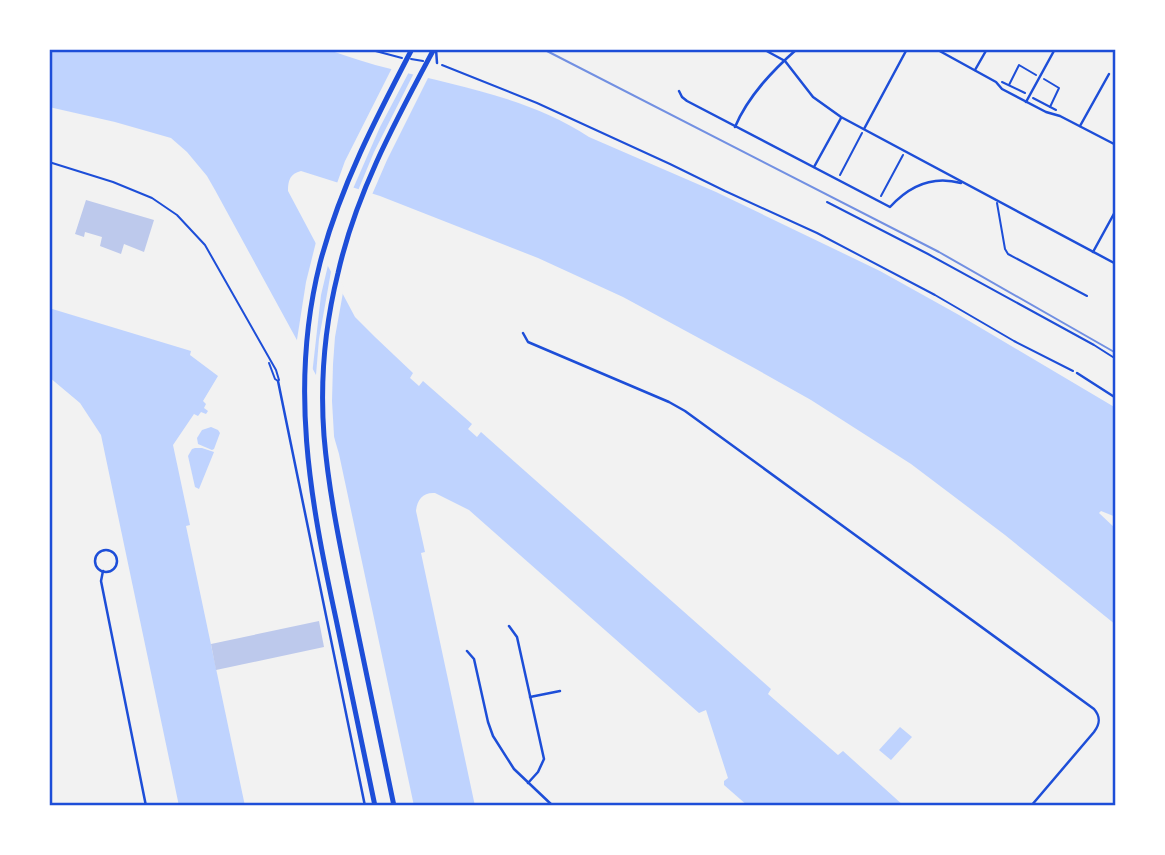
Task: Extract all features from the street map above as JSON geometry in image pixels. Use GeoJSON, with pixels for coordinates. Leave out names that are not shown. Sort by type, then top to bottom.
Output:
{"type":"FeatureCollection","features":[{"type":"Feature","properties":{"kind":"highway"},"geometry":{"type":"LineString","coordinates":[[374,806],[311,491],[304,427],[304,377],[312,306],[332,223],[361,150],[412,49]]}},
{"type":"Feature","properties":{"kind":"highway"},"geometry":{"type":"LineString","coordinates":[[394,806],[332,500],[324,434],[323,376],[338,272],[354,219],[380,154],[435,49]]}},
{"type":"Feature","properties":{"kind":"street"},"geometry":{"type":"LineString","coordinates":[[435,49],[437,63]]}},
{"type":"Feature","properties":{"kind":"street"},"geometry":{"type":"LineString","coordinates":[[763,49],[785,61],[813,97],[841,117],[1116,264]]}},
{"type":"Feature","properties":{"kind":"street"},"geometry":{"type":"LineString","coordinates":[[735,127],[754,93],[797,49]]}},
{"type":"Feature","properties":{"kind":"street"},"geometry":{"type":"LineString","coordinates":[[864,129],[907,49]]}},
{"type":"Feature","properties":{"kind":"street"},"geometry":{"type":"LineString","coordinates":[[936,49],[1026,102],[1116,145]]}},
{"type":"Feature","properties":{"kind":"street"},"geometry":{"type":"LineString","coordinates":[[975,70],[987,49]]}},
{"type":"Feature","properties":{"kind":"street"},"geometry":{"type":"LineString","coordinates":[[1026,102],[1055,49]]}},
{"type":"Feature","properties":{"kind":"street"},"geometry":{"type":"LineString","coordinates":[[1079,127],[1109,74]]}},
{"type":"Feature","properties":{"kind":"street"},"geometry":{"type":"LineString","coordinates":[[679,91],[687,101],[890,207],[908,190],[924,183],[944,180],[964,184]]}},
{"type":"Feature","properties":{"kind":"street"},"geometry":{"type":"LineString","coordinates":[[814,167],[841,117]]}},
{"type":"Feature","properties":{"kind":"street"},"geometry":{"type":"LineString","coordinates":[[1093,252],[1116,210]]}},
{"type":"Feature","properties":{"kind":"street"},"geometry":{"type":"LineString","coordinates":[[523,333],[528,342],[669,402],[688,413],[1094,709],[1098,713],[1099,721],[1094,732],[1031,806]]}},
{"type":"Feature","properties":{"kind":"street"},"geometry":{"type":"LineString","coordinates":[[1076,373],[1116,398]]}},
{"type":"Feature","properties":{"kind":"street"},"geometry":{"type":"LineString","coordinates":[[278,382],[365,806]]}},
{"type":"Feature","properties":{"kind":"street"},"geometry":{"type":"LineString","coordinates":[[103,551],[110,551],[115,556],[115,567],[110,571],[103,571],[97,567],[96,557],[103,551]]}},
{"type":"Feature","properties":{"kind":"street"},"geometry":{"type":"LineString","coordinates":[[103,571],[101,581],[146,806]]}},
{"type":"Feature","properties":{"kind":"street"},"geometry":{"type":"LineString","coordinates":[[509,626],[517,637],[544,759],[538,772],[528,783]]}},
{"type":"Feature","properties":{"kind":"street"},"geometry":{"type":"LineString","coordinates":[[467,651],[474,659],[493,736],[514,769],[554,806]]}},
{"type":"Feature","properties":{"kind":"street"},"geometry":{"type":"LineString","coordinates":[[530,696],[560,691]]}},
{"type":"Feature","properties":{"kind":"lane"},"geometry":{"type":"LineString","coordinates":[[49,163],[113,182],[152,198],[177,215],[205,245],[278,382]]}},
{"type":"Feature","properties":{"kind":"lane"},"geometry":{"type":"LineString","coordinates":[[997,202],[1008,254],[1087,296]]}},
{"type":"Feature","properties":{"kind":"path"},"geometry":{"type":"LineString","coordinates":[[368,49],[437,63],[537,103],[817,233],[1076,373]]}},
{"type":"Feature","properties":{"kind":"path"},"geometry":{"type":"LineString","coordinates":[[838,180],[864,129]]}},
{"type":"Feature","properties":{"kind":"path"},"geometry":{"type":"LineString","coordinates":[[878,201],[905,151]]}},
{"type":"Feature","properties":{"kind":"path"},"geometry":{"type":"LineString","coordinates":[[827,202],[928,254],[1116,359]]}},
{"type":"Feature","properties":{"kind":"water"},"geometry":{"type":"Polygon","coordinates":[[[49,49],[329,50],[375,65],[493,95],[543,112],[589,137],[716,192],[880,271],[1116,408],[1116,517],[1101,511],[1099,513],[1116,529],[1116,625],[1005,535],[911,464],[811,400],[756,369],[623,297],[538,258],[380,196],[301,171],[290,178],[288,191],[355,317],[413,373],[410,378],[419,386],[423,381],[472,424],[468,429],[477,437],[481,432],[771,689],[768,694],[838,755],[843,751],[904,806],[748,806],[724,785],[728,778],[706,710],[699,713],[469,510],[431,493],[419,500],[416,511],[425,552],[421,553],[475,806],[414,806],[339,454],[316,375],[207,176],[171,138],[49,107],[49,49]]]}},
{"type":"Feature","properties":{"kind":"water"},"geometry":{"type":"Polygon","coordinates":[[[49,308],[191,351],[190,355],[218,376],[203,401],[206,404],[204,408],[208,411],[206,414],[201,412],[198,416],[194,414],[173,445],[190,525],[186,526],[245,806],[179,806],[101,435],[80,403],[49,377],[49,308]]]}},
{"type":"Feature","properties":{"kind":"water"},"geometry":{"type":"Polygon","coordinates":[[[211,427],[220,433],[212,450],[198,444],[197,438],[202,430],[211,427]]]}},
{"type":"Feature","properties":{"kind":"water"},"geometry":{"type":"Polygon","coordinates":[[[195,448],[214,452],[199,489],[195,487],[188,456],[195,448]]]}},
{"type":"Feature","properties":{"kind":"water"},"geometry":{"type":"Polygon","coordinates":[[[900,727],[912,737],[891,760],[879,750],[900,727]]]}},
{"type":"Feature","properties":{"kind":"pier"},"geometry":{"type":"Polygon","coordinates":[[[393,66],[410,70],[380,127],[352,191],[336,186],[345,161],[393,66]]]}},
{"type":"Feature","properties":{"kind":"pier"},"geometry":{"type":"Polygon","coordinates":[[[415,71],[430,74],[371,197],[357,193],[374,152],[415,71]]]}},
{"type":"Feature","properties":{"kind":"pier"},"geometry":{"type":"Polygon","coordinates":[[[317,238],[329,261],[321,295],[312,375],[296,346],[306,282],[317,238]]]}},
{"type":"Feature","properties":{"kind":"pier"},"geometry":{"type":"Polygon","coordinates":[[[332,266],[344,287],[333,364],[335,453],[316,389],[319,339],[332,266]]]}},
{"type":"Feature","properties":{"kind":"building"},"geometry":{"type":"Polygon","coordinates":[[[86,200],[154,220],[144,252],[124,244],[121,254],[100,246],[102,237],[85,232],[84,237],[75,234],[86,200]]]}},
{"type":"Feature","properties":{"kind":"building"},"geometry":{"type":"Polygon","coordinates":[[[319,621],[324,647],[216,670],[211,644],[319,621]]]}},
{"type":"Feature","properties":{"kind":"railway"},"geometry":{"type":"LineString","coordinates":[[543,49],[939,252],[1116,353]]}}]}
